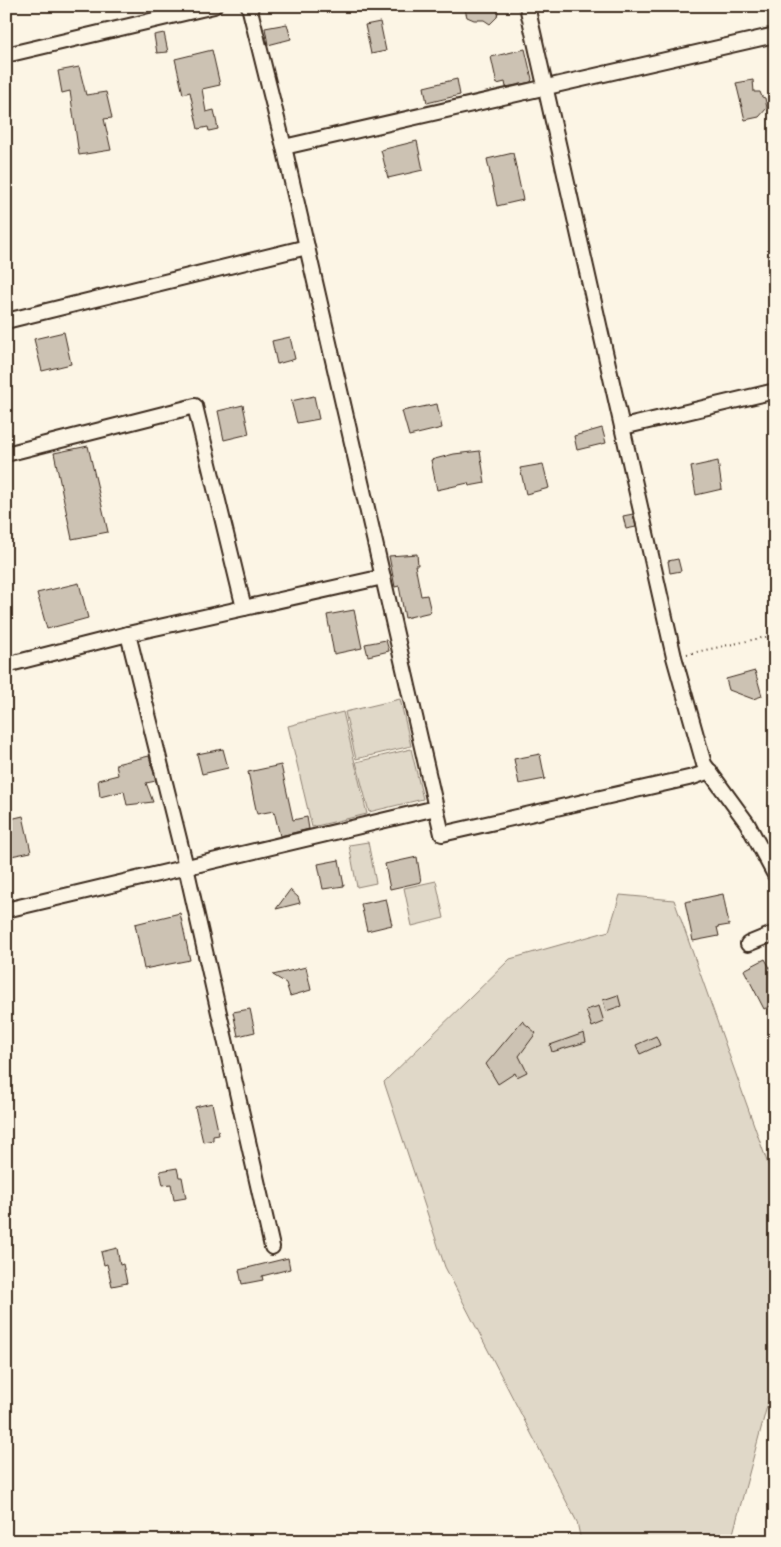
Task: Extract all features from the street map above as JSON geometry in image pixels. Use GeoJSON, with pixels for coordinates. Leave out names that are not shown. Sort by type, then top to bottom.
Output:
{"type":"FeatureCollection","features":[{"type":"Feature","properties":{"kind":"street"},"geometry":{"type":"LineString","coordinates":[[6,55],[214,6]]}},
{"type":"Feature","properties":{"kind":"street"},"geometry":{"type":"LineString","coordinates":[[249,6],[284,147],[442,834],[710,772]]}},
{"type":"Feature","properties":{"kind":"street"},"geometry":{"type":"LineString","coordinates":[[527,6],[674,657],[704,764],[747,823],[775,875]]}},
{"type":"Feature","properties":{"kind":"street"},"geometry":{"type":"LineString","coordinates":[[284,147],[775,35]]}},
{"type":"Feature","properties":{"kind":"street"},"geometry":{"type":"LineString","coordinates":[[6,320],[307,248]]}},
{"type":"Feature","properties":{"kind":"street"},"geometry":{"type":"LineString","coordinates":[[623,427],[775,392]]}},
{"type":"Feature","properties":{"kind":"street"},"geometry":{"type":"LineString","coordinates":[[6,454],[196,406],[244,608]]}},
{"type":"Feature","properties":{"kind":"street"},"geometry":{"type":"LineString","coordinates":[[6,666],[128,634],[383,577]]}},
{"type":"Feature","properties":{"kind":"street"},"geometry":{"type":"LineString","coordinates":[[128,634],[186,867],[272,1247]]}},
{"type":"Feature","properties":{"kind":"street"},"geometry":{"type":"LineString","coordinates":[[6,910],[436,808]]}},
{"type":"Feature","properties":{"kind":"street"},"geometry":{"type":"LineString","coordinates":[[748,944],[775,932]]}},
{"type":"Feature","properties":{"kind":"path"},"geometry":{"type":"LineString","coordinates":[[674,657],[775,635]]}},
{"type":"Feature","properties":{"kind":"shaded area"},"geometry":{"type":"Polygon","coordinates":[[[400,699],[411,746],[356,759],[345,712],[400,699]]]}},
{"type":"Feature","properties":{"kind":"shaded area"},"geometry":{"type":"Polygon","coordinates":[[[343,712],[367,814],[312,827],[288,726],[343,712]]]}},
{"type":"Feature","properties":{"kind":"shaded area"},"geometry":{"type":"Polygon","coordinates":[[[411,749],[423,799],[369,812],[356,762],[411,749]]]}},
{"type":"Feature","properties":{"kind":"shaded area"},"geometry":{"type":"Polygon","coordinates":[[[368,842],[376,883],[357,887],[349,845],[368,842]]]}},
{"type":"Feature","properties":{"kind":"shaded area"},"geometry":{"type":"Polygon","coordinates":[[[436,881],[444,918],[412,926],[404,888],[436,881]]]}},
{"type":"Feature","properties":{"kind":"shaded area"},"geometry":{"type":"Polygon","coordinates":[[[620,895],[674,900],[775,1184],[775,1376],[731,1541],[581,1541],[577,1522],[445,1267],[384,1082],[510,959],[609,931],[620,895]]]}},
{"type":"Feature","properties":{"kind":"building"},"geometry":{"type":"Polygon","coordinates":[[[464,6],[491,6],[498,12],[497,17],[490,24],[484,20],[474,20],[467,17],[464,6]]]}},
{"type":"Feature","properties":{"kind":"building"},"geometry":{"type":"Polygon","coordinates":[[[380,22],[386,51],[371,54],[365,25],[380,22]]]}},
{"type":"Feature","properties":{"kind":"building"},"geometry":{"type":"Polygon","coordinates":[[[287,24],[291,39],[268,45],[265,28],[287,24]]]}},
{"type":"Feature","properties":{"kind":"building"},"geometry":{"type":"Polygon","coordinates":[[[164,33],[168,52],[157,53],[154,35],[164,33]]]}},
{"type":"Feature","properties":{"kind":"building"},"geometry":{"type":"Polygon","coordinates":[[[525,49],[532,79],[531,82],[506,87],[505,82],[497,84],[491,57],[525,49]]]}},
{"type":"Feature","properties":{"kind":"building"},"geometry":{"type":"Polygon","coordinates":[[[212,50],[220,85],[202,89],[206,112],[214,110],[218,129],[209,131],[208,127],[198,129],[190,92],[183,94],[175,59],[212,50]]]}},
{"type":"Feature","properties":{"kind":"building"},"geometry":{"type":"Polygon","coordinates":[[[79,67],[86,95],[106,92],[112,118],[104,119],[111,150],[79,155],[70,91],[62,93],[58,71],[79,67]]]}},
{"type":"Feature","properties":{"kind":"building"},"geometry":{"type":"Polygon","coordinates":[[[457,79],[460,95],[427,103],[424,87],[457,79]]]}},
{"type":"Feature","properties":{"kind":"building"},"geometry":{"type":"Polygon","coordinates":[[[753,80],[754,92],[760,92],[762,97],[765,98],[767,108],[759,117],[745,120],[736,83],[753,80]]]}},
{"type":"Feature","properties":{"kind":"building"},"geometry":{"type":"Polygon","coordinates":[[[417,141],[423,170],[388,178],[381,150],[417,141]]]}},
{"type":"Feature","properties":{"kind":"building"},"geometry":{"type":"Polygon","coordinates":[[[513,153],[523,200],[497,206],[487,159],[513,153]]]}},
{"type":"Feature","properties":{"kind":"building"},"geometry":{"type":"Polygon","coordinates":[[[64,332],[71,364],[42,371],[34,339],[64,332]]]}},
{"type":"Feature","properties":{"kind":"building"},"geometry":{"type":"Polygon","coordinates":[[[290,337],[295,359],[277,364],[272,341],[290,337]]]}},
{"type":"Feature","properties":{"kind":"building"},"geometry":{"type":"Polygon","coordinates":[[[314,396],[319,419],[297,423],[291,401],[314,396]]]}},
{"type":"Feature","properties":{"kind":"building"},"geometry":{"type":"Polygon","coordinates":[[[437,404],[442,428],[409,436],[402,411],[437,404]]]}},
{"type":"Feature","properties":{"kind":"building"},"geometry":{"type":"Polygon","coordinates":[[[243,405],[249,434],[224,440],[218,411],[243,405]]]}},
{"type":"Feature","properties":{"kind":"building"},"geometry":{"type":"Polygon","coordinates":[[[602,428],[606,443],[577,450],[574,436],[602,428]]]}},
{"type":"Feature","properties":{"kind":"building"},"geometry":{"type":"Polygon","coordinates":[[[88,446],[108,532],[72,539],[54,453],[88,446]]]}},
{"type":"Feature","properties":{"kind":"building"},"geometry":{"type":"Polygon","coordinates":[[[480,451],[485,483],[469,486],[468,483],[437,490],[431,460],[454,454],[480,451]]]}},
{"type":"Feature","properties":{"kind":"building"},"geometry":{"type":"Polygon","coordinates":[[[718,461],[722,489],[696,495],[691,467],[718,461]]]}},
{"type":"Feature","properties":{"kind":"building"},"geometry":{"type":"Polygon","coordinates":[[[543,464],[549,488],[526,494],[520,468],[543,464]]]}},
{"type":"Feature","properties":{"kind":"building"},"geometry":{"type":"Polygon","coordinates":[[[633,514],[636,527],[626,529],[623,516],[633,514]]]}},
{"type":"Feature","properties":{"kind":"building"},"geometry":{"type":"Polygon","coordinates":[[[417,554],[418,565],[415,565],[421,596],[427,595],[431,612],[405,618],[399,586],[395,587],[389,556],[417,554]]]}},
{"type":"Feature","properties":{"kind":"building"},"geometry":{"type":"Polygon","coordinates":[[[678,559],[681,571],[670,573],[668,561],[678,559]]]}},
{"type":"Feature","properties":{"kind":"building"},"geometry":{"type":"Polygon","coordinates":[[[79,583],[88,618],[47,629],[37,593],[79,583]]]}},
{"type":"Feature","properties":{"kind":"building"},"geometry":{"type":"Polygon","coordinates":[[[354,610],[362,648],[334,654],[327,615],[354,610]]]}},
{"type":"Feature","properties":{"kind":"building"},"geometry":{"type":"Polygon","coordinates":[[[386,640],[389,651],[368,656],[365,644],[386,640]]]}},
{"type":"Feature","properties":{"kind":"building"},"geometry":{"type":"Polygon","coordinates":[[[755,671],[762,696],[753,699],[729,690],[726,679],[755,671]]]}},
{"type":"Feature","properties":{"kind":"building"},"geometry":{"type":"Polygon","coordinates":[[[223,749],[228,768],[202,774],[197,754],[223,749]]]}},
{"type":"Feature","properties":{"kind":"building"},"geometry":{"type":"Polygon","coordinates":[[[540,754],[545,779],[519,784],[514,759],[540,754]]]}},
{"type":"Feature","properties":{"kind":"building"},"geometry":{"type":"Polygon","coordinates":[[[149,756],[156,781],[146,783],[153,802],[127,805],[124,791],[100,797],[98,780],[118,775],[116,764],[149,756]]]}},
{"type":"Feature","properties":{"kind":"building"},"geometry":{"type":"Polygon","coordinates":[[[281,765],[293,820],[307,817],[309,829],[280,836],[274,811],[257,814],[248,772],[281,765]]]}},
{"type":"Feature","properties":{"kind":"building"},"geometry":{"type":"Polygon","coordinates":[[[23,816],[31,852],[6,857],[6,820],[23,816]]]}},
{"type":"Feature","properties":{"kind":"building"},"geometry":{"type":"Polygon","coordinates":[[[417,857],[421,882],[390,889],[385,864],[417,857]]]}},
{"type":"Feature","properties":{"kind":"building"},"geometry":{"type":"Polygon","coordinates":[[[339,860],[344,886],[323,889],[318,864],[339,860]]]}},
{"type":"Feature","properties":{"kind":"building"},"geometry":{"type":"Polygon","coordinates":[[[290,890],[298,897],[300,903],[276,909],[290,890]]]}},
{"type":"Feature","properties":{"kind":"building"},"geometry":{"type":"Polygon","coordinates":[[[723,894],[729,925],[717,927],[719,936],[693,941],[685,902],[723,894]]]}},
{"type":"Feature","properties":{"kind":"building"},"geometry":{"type":"Polygon","coordinates":[[[386,899],[392,925],[367,931],[361,904],[386,899]]]}},
{"type":"Feature","properties":{"kind":"building"},"geometry":{"type":"Polygon","coordinates":[[[180,913],[190,960],[144,969],[135,924],[180,913]]]}},
{"type":"Feature","properties":{"kind":"building"},"geometry":{"type":"Polygon","coordinates":[[[765,959],[775,977],[775,1004],[764,1009],[744,970],[765,959]]]}},
{"type":"Feature","properties":{"kind":"building"},"geometry":{"type":"Polygon","coordinates":[[[306,967],[311,990],[290,996],[286,983],[273,975],[306,967]]]}},
{"type":"Feature","properties":{"kind":"building"},"geometry":{"type":"Polygon","coordinates":[[[618,995],[621,1006],[606,1011],[603,1000],[618,995]]]}},
{"type":"Feature","properties":{"kind":"building"},"geometry":{"type":"Polygon","coordinates":[[[599,1006],[604,1022],[592,1027],[586,1010],[599,1006]]]}},
{"type":"Feature","properties":{"kind":"building"},"geometry":{"type":"Polygon","coordinates":[[[250,1009],[255,1032],[238,1036],[233,1012],[250,1009]]]}},
{"type":"Feature","properties":{"kind":"building"},"geometry":{"type":"Polygon","coordinates":[[[522,1021],[536,1033],[519,1056],[527,1072],[517,1077],[515,1073],[498,1084],[486,1064],[522,1021]]]}},
{"type":"Feature","properties":{"kind":"building"},"geometry":{"type":"Polygon","coordinates":[[[584,1033],[586,1042],[552,1052],[550,1045],[584,1033]]]}},
{"type":"Feature","properties":{"kind":"building"},"geometry":{"type":"Polygon","coordinates":[[[656,1036],[660,1045],[640,1054],[636,1045],[656,1036]]]}},
{"type":"Feature","properties":{"kind":"building"},"geometry":{"type":"Polygon","coordinates":[[[212,1103],[219,1135],[213,1136],[213,1140],[203,1142],[195,1107],[212,1103]]]}},
{"type":"Feature","properties":{"kind":"building"},"geometry":{"type":"Polygon","coordinates":[[[177,1168],[179,1177],[182,1177],[186,1198],[174,1200],[171,1184],[163,1185],[160,1171],[177,1168]]]}},
{"type":"Feature","properties":{"kind":"building"},"geometry":{"type":"Polygon","coordinates":[[[117,1248],[120,1265],[123,1264],[127,1283],[112,1286],[107,1264],[104,1265],[101,1252],[117,1248]]]}},
{"type":"Feature","properties":{"kind":"building"},"geometry":{"type":"Polygon","coordinates":[[[288,1258],[290,1269],[262,1276],[263,1280],[242,1284],[239,1270],[288,1258]]]}}]}
